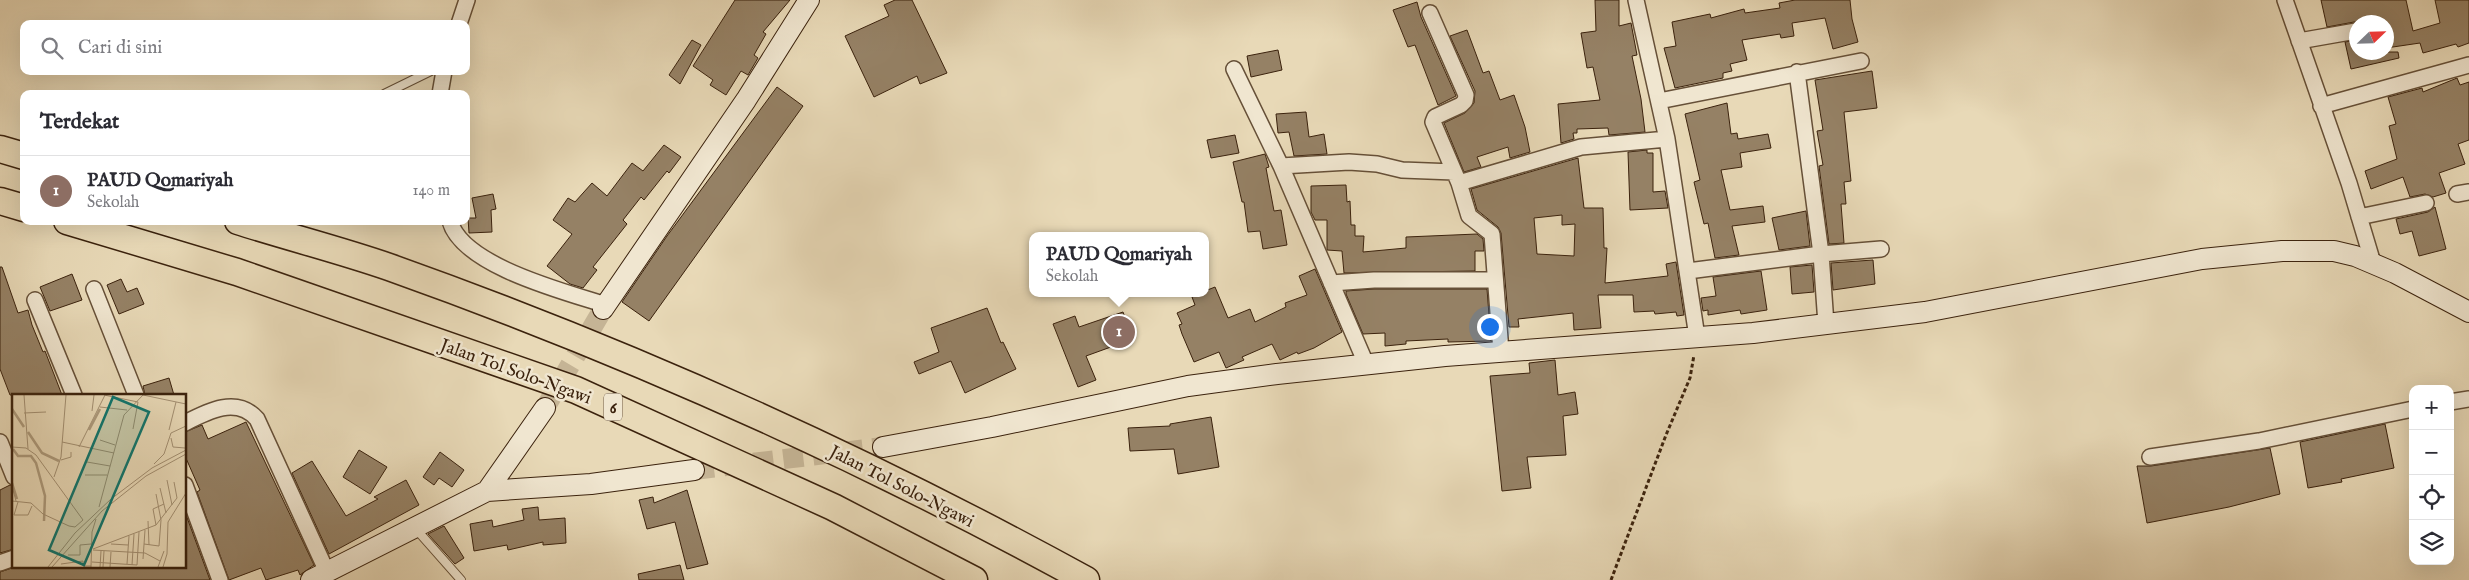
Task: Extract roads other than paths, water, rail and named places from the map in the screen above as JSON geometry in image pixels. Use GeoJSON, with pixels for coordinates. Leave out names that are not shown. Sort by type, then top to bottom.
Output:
{"type":"FeatureCollection","features":[{"type":"Feature","properties":{"kind":"highway"},"geometry":{"type":"LineString","coordinates":[[0,149],[20,155]]}},
{"type":"Feature","properties":{"kind":"highway"},"geometry":{"type":"LineString","coordinates":[[0,201],[20,207]]}},
{"type":"Feature","properties":{"kind":"highway","name":"Jalan Tol Solo–Ngawi"},"geometry":{"type":"LineString","coordinates":[[80,225],[237,272],[576,390],[833,506],[974,580]]}},
{"type":"Feature","properties":{"kind":"highway","name":"Jalan Tol Solo–Ngawi"},"geometry":{"type":"LineString","coordinates":[[251,225],[388,267],[593,345],[802,436],[1086,580]]}},
{"type":"Feature","properties":{"kind":"main road"},"geometry":{"type":"LineString","coordinates":[[604,307],[746,100],[809,0]]}},
{"type":"Feature","properties":{"kind":"main road"},"geometry":{"type":"LineString","coordinates":[[883,447],[992,427],[1188,386],[1278,374],[1501,352],[1617,345],[1753,333],[1924,312],[2219,257],[2313,250],[2334,251],[2374,263],[2469,312]]}},
{"type":"Feature","properties":{"kind":"main road"},"geometry":{"type":"LineString","coordinates":[[488,491],[545,408]]}},
{"type":"Feature","properties":{"kind":"main road"},"geometry":{"type":"LineString","coordinates":[[319,576],[416,529],[488,491],[591,484],[694,470]]}},
{"type":"Feature","properties":{"kind":"street"},"geometry":{"type":"LineString","coordinates":[[460,20],[467,0]]}},
{"type":"Feature","properties":{"kind":"street"},"geometry":{"type":"LineString","coordinates":[[1636,0],[1667,139],[1698,337]]}},
{"type":"Feature","properties":{"kind":"street"},"geometry":{"type":"LineString","coordinates":[[2284,0],[2374,263]]}},
{"type":"Feature","properties":{"kind":"street"},"geometry":{"type":"LineString","coordinates":[[1430,13],[1466,95],[1465,101],[1461,105],[1434,117],[1433,122],[1457,177],[1469,216],[1492,234],[1501,352]]}},
{"type":"Feature","properties":{"kind":"street"},"geometry":{"type":"LineString","coordinates":[[2299,41],[2349,32]]}},
{"type":"Feature","properties":{"kind":"street"},"geometry":{"type":"LineString","coordinates":[[1659,101],[1797,72],[1861,61]]}},
{"type":"Feature","properties":{"kind":"street"},"geometry":{"type":"LineString","coordinates":[[2321,106],[2469,65]]}},
{"type":"Feature","properties":{"kind":"street"},"geometry":{"type":"LineString","coordinates":[[1234,69],[1281,166],[1367,366]]}},
{"type":"Feature","properties":{"kind":"street"},"geometry":{"type":"LineString","coordinates":[[1797,72],[1821,254],[1826,324]]}},
{"type":"Feature","properties":{"kind":"street"},"geometry":{"type":"LineString","coordinates":[[441,90],[443,75]]}},
{"type":"Feature","properties":{"kind":"street"},"geometry":{"type":"LineString","coordinates":[[1281,166],[1349,162],[1377,164],[1402,170],[1457,177],[1581,147],[1667,139]]}},
{"type":"Feature","properties":{"kind":"street"},"geometry":{"type":"LineString","coordinates":[[2359,216],[2426,203]]}},
{"type":"Feature","properties":{"kind":"street"},"geometry":{"type":"LineString","coordinates":[[452,225],[459,239],[489,262],[525,278],[604,307]]}},
{"type":"Feature","properties":{"kind":"street"},"geometry":{"type":"LineString","coordinates":[[1688,271],[1821,254],[1881,249]]}},
{"type":"Feature","properties":{"kind":"street"},"geometry":{"type":"LineString","coordinates":[[1331,283],[1374,280],[1495,280]]}},
{"type":"Feature","properties":{"kind":"street"},"geometry":{"type":"LineString","coordinates":[[94,289],[136,394]]}},
{"type":"Feature","properties":{"kind":"street"},"geometry":{"type":"LineString","coordinates":[[35,300],[74,394]]}},
{"type":"Feature","properties":{"kind":"street"},"geometry":{"type":"LineString","coordinates":[[2454,401],[2469,399]]}},
{"type":"Feature","properties":{"kind":"street"},"geometry":{"type":"LineString","coordinates":[[186,423],[225,407],[243,408],[252,413],[257,419],[319,576]]}},
{"type":"Feature","properties":{"kind":"street"},"geometry":{"type":"LineString","coordinates":[[2150,457],[2259,441],[2409,410]]}},
{"type":"Feature","properties":{"kind":"street"},"geometry":{"type":"LineString","coordinates":[[0,442],[12,472]]}},
{"type":"Feature","properties":{"kind":"street"},"geometry":{"type":"LineString","coordinates":[[186,488],[220,580]]}},
{"type":"Feature","properties":{"kind":"street"},"geometry":{"type":"LineString","coordinates":[[0,563],[12,559]]}},
{"type":"Feature","properties":{"kind":"lane"},"geometry":{"type":"LineString","coordinates":[[392,90],[423,75]]}},
{"type":"Feature","properties":{"kind":"lane"},"geometry":{"type":"LineString","coordinates":[[416,529],[461,580]]}},
{"type":"Feature","properties":{"kind":"tunnel"},"geometry":{"type":"LineString","coordinates":[[545,408],[603,309]]}},
{"type":"Feature","properties":{"kind":"tunnel"},"geometry":{"type":"LineString","coordinates":[[694,470],[883,447]]}},
{"type":"Feature","properties":{"kind":"place","name":"PAUD Qomariyah"},"geometry":{"type":"Point","coordinates":[1119,332]}}]}
